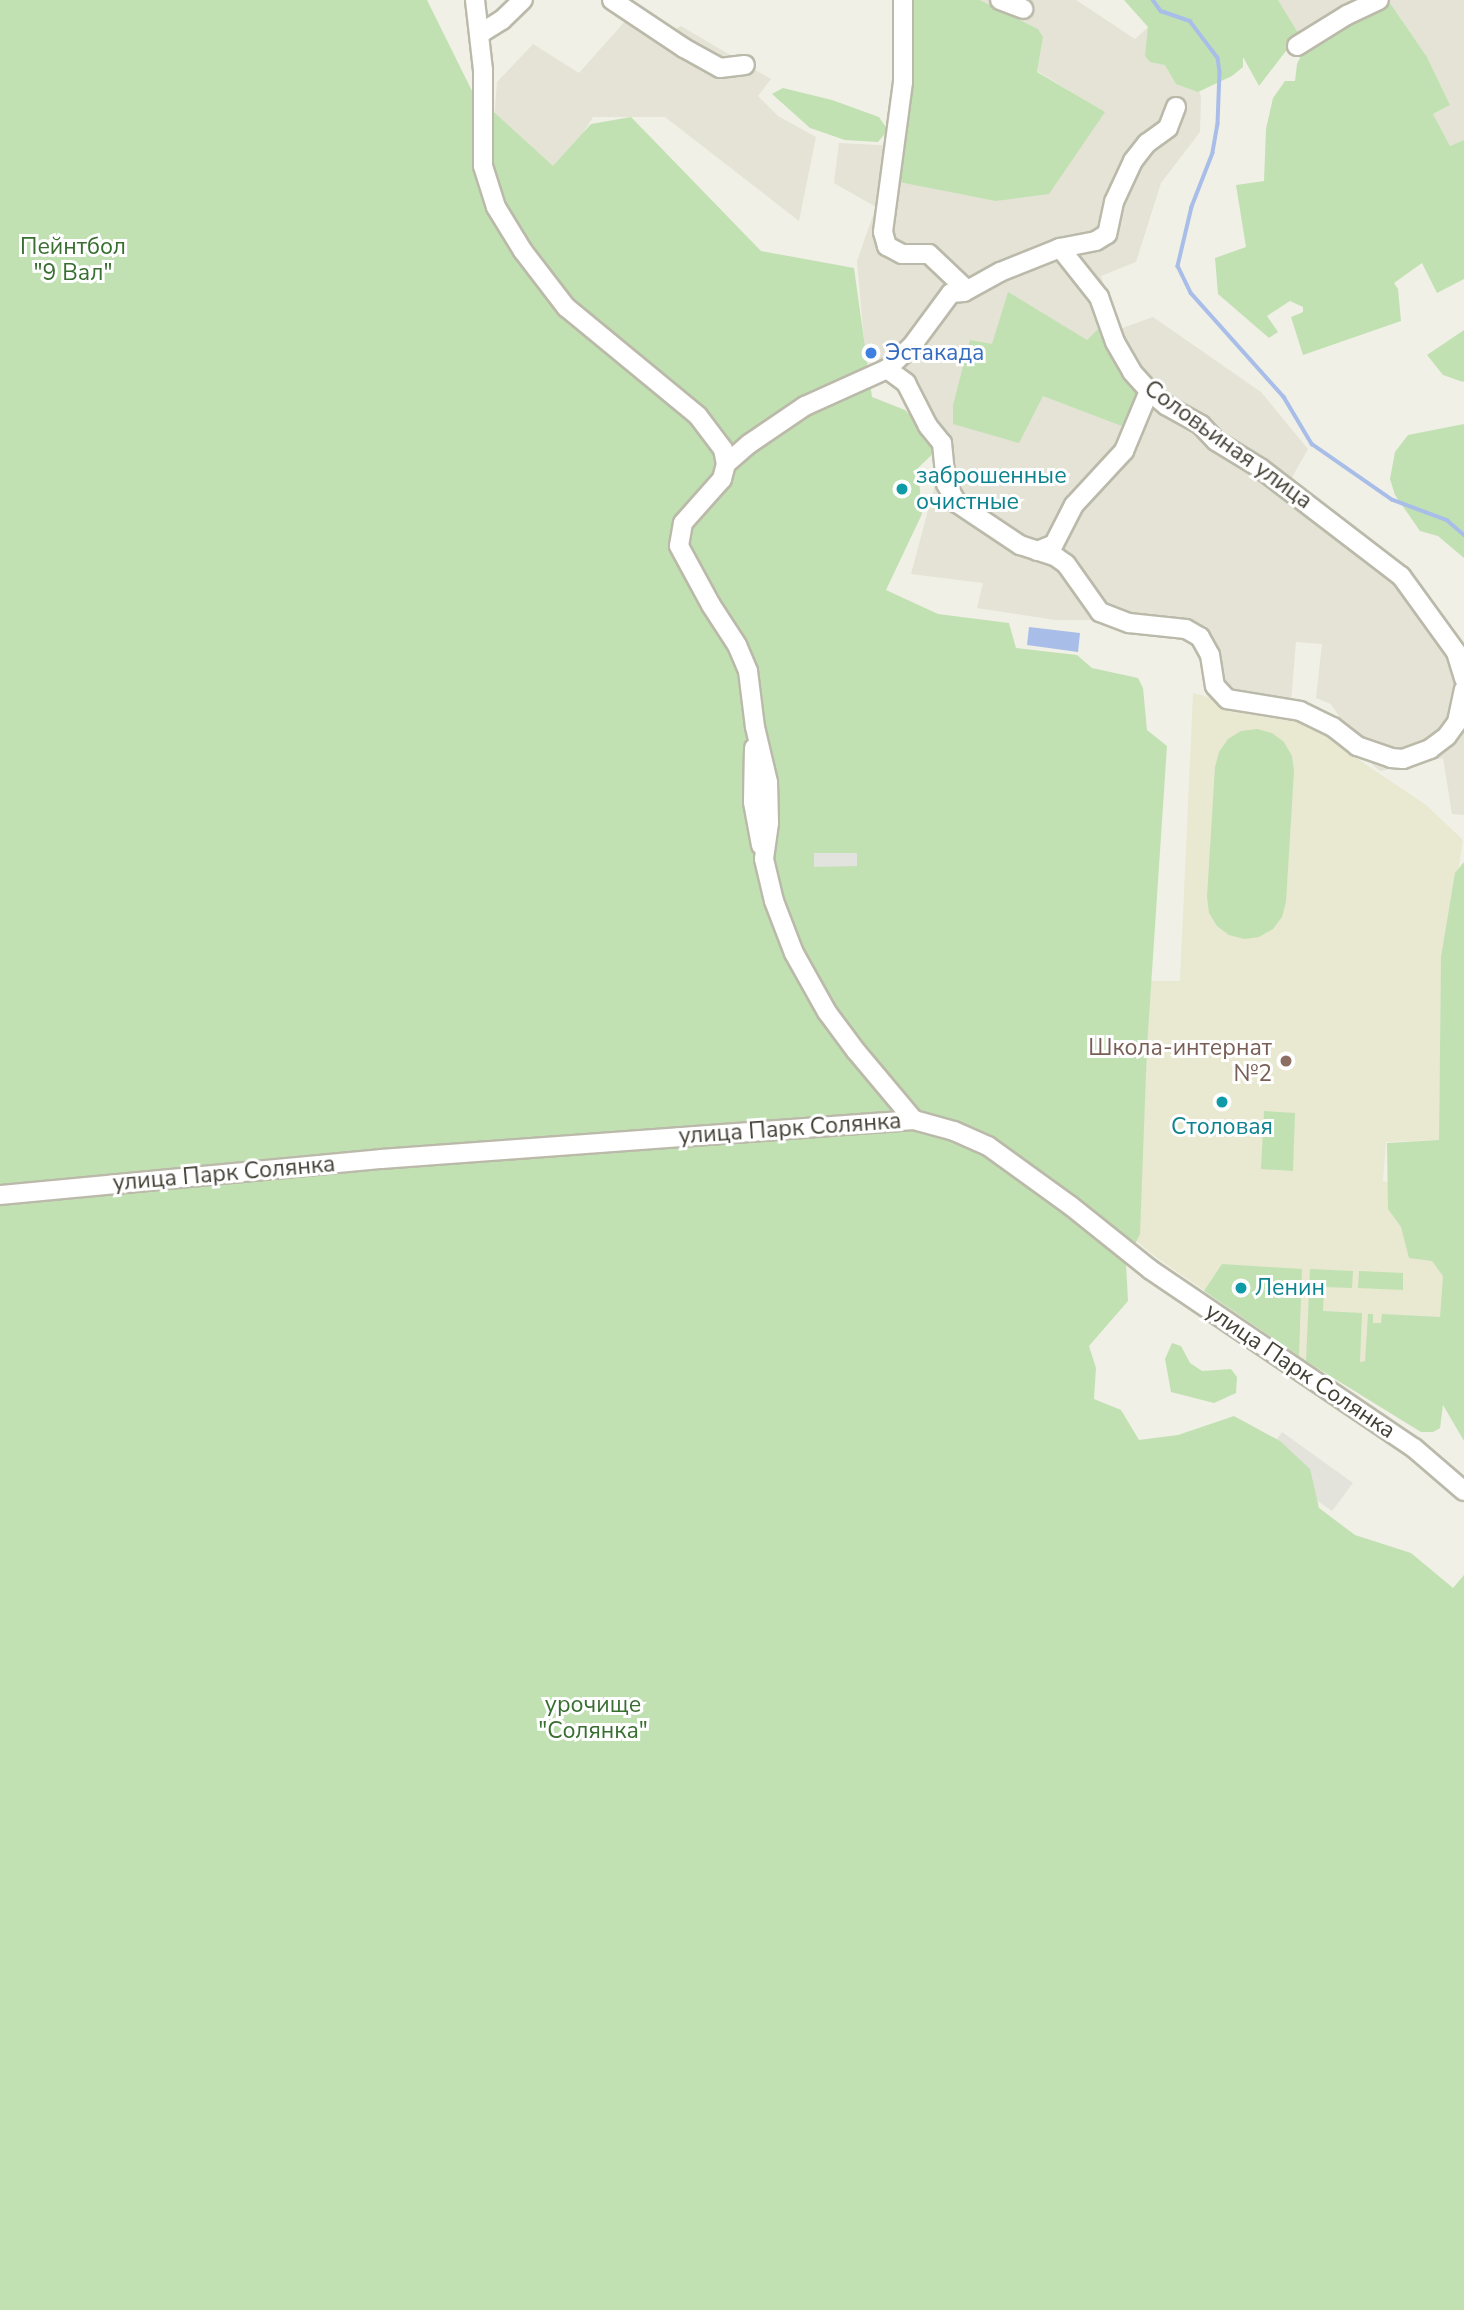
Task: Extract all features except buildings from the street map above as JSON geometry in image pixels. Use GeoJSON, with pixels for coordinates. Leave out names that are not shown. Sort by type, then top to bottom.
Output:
{"type":"FeatureCollection","features":[{"type":"Feature","properties":{"kind":"street"},"geometry":{"type":"LineString","coordinates":[[475,0],[481,33],[483,166],[496,207],[523,251],[566,307],[698,416],[723,449],[726,464],[722,479],[684,523],[678,536],[679,546],[693,575],[737,645],[748,671],[755,727],[768,782],[769,823],[764,859],[774,901],[806,976],[856,1051],[915,1120]]}},
{"type":"Feature","properties":{"kind":"street"},"geometry":{"type":"LineString","coordinates":[[481,33],[502,20],[523,0]]}},
{"type":"Feature","properties":{"kind":"street"},"geometry":{"type":"LineString","coordinates":[[612,0],[684,48],[720,68],[745,65]]}},
{"type":"Feature","properties":{"kind":"street"},"geometry":{"type":"LineString","coordinates":[[903,0],[903,82],[883,232],[887,246],[902,254],[929,254],[967,290]]}},
{"type":"Feature","properties":{"kind":"street"},"geometry":{"type":"LineString","coordinates":[[1000,0],[1023,9]]}},
{"type":"Feature","properties":{"kind":"street"},"geometry":{"type":"LineString","coordinates":[[1297,46],[1347,15],[1378,0]]}},
{"type":"Feature","properties":{"kind":"street"},"geometry":{"type":"LineString","coordinates":[[726,464],[749,444],[805,406],[887,369],[911,347],[951,293],[967,290],[1000,272],[1060,248],[1096,241],[1107,234],[1114,202],[1133,161],[1147,143],[1168,128],[1176,107]]}},
{"type":"Feature","properties":{"kind":"street","name":"Соловьиная улица"},"geometry":{"type":"LineString","coordinates":[[1060,248],[1099,297],[1115,342],[1132,372],[1149,391],[1167,406],[1201,425],[1216,441],[1260,468],[1401,576],[1456,652],[1464,679]]}},
{"type":"Feature","properties":{"kind":"street"},"geometry":{"type":"LineString","coordinates":[[887,369],[906,383],[928,426],[942,443],[946,484],[957,503],[1020,545],[1056,557],[1066,565],[1092,605],[1111,618],[1193,633],[1205,645],[1214,686],[1227,699],[1300,711],[1333,727],[1357,746],[1403,759],[1430,749],[1447,736],[1457,722],[1464,690]]}},
{"type":"Feature","properties":{"kind":"street"},"geometry":{"type":"LineString","coordinates":[[1037,551],[1054,544],[1074,505],[1124,451],[1149,391]]}},
{"type":"Feature","properties":{"kind":"street","name":"улица Парк Солянка"},"geometry":{"type":"LineString","coordinates":[[0,1195],[392,1158],[915,1120],[954,1130],[988,1146],[1071,1206],[1151,1270],[1414,1448],[1464,1491]]}},
{"type":"Feature","properties":{"kind":"shaded area"},"geometry":{"type":"Polygon","coordinates":[[[980,0],[1076,0],[1135,39],[1156,20],[1187,52],[1201,97],[1200,132],[1161,183],[1136,262],[1101,276],[1120,329],[1153,317],[1261,392],[1308,449],[1290,481],[1404,564],[1464,650],[1464,815],[1452,814],[1443,758],[1380,771],[1345,741],[1348,730],[1331,704],[1316,698],[1322,644],[1296,642],[1290,714],[1222,704],[1207,626],[1148,620],[1055,620],[977,608],[983,583],[911,574],[946,443],[885,362],[866,363],[857,261],[876,207],[834,183],[839,143],[897,146],[1104,112],[1037,71],[1043,37],[1038,29],[980,0]]]}},
{"type":"Feature","properties":{"kind":"shaded area"},"geometry":{"type":"Polygon","coordinates":[[[1278,0],[1464,0],[1464,140],[1450,146],[1433,114],[1450,105],[1427,57],[1390,3],[1306,45],[1278,0]]]}},
{"type":"Feature","properties":{"kind":"shaded area"},"geometry":{"type":"Polygon","coordinates":[[[636,9],[672,31],[681,26],[771,79],[758,96],[778,116],[816,137],[799,221],[665,117],[593,117],[556,176],[494,121],[497,82],[533,44],[579,73],[636,9]]]}},
{"type":"Feature","properties":{"kind":"shaded area","name":"Школа-интернат №2"},"geometry":{"type":"Polygon","coordinates":[[[1193,693],[1323,727],[1340,747],[1426,805],[1463,840],[1441,982],[1439,1140],[1386,1142],[1383,1181],[1443,1197],[1454,1207],[1440,1428],[1433,1432],[1421,1432],[1306,1361],[1153,1255],[1118,1225],[1140,981],[1180,981],[1193,693]]]}},
{"type":"Feature","properties":{"kind":"shaded area"},"geometry":{"type":"Polygon","coordinates":[[[814,853],[857,853],[857,866],[814,867],[814,853]]]}},
{"type":"Feature","properties":{"kind":"shaded area"},"geometry":{"type":"Polygon","coordinates":[[[1282,1432],[1353,1483],[1332,1511],[1282,1476],[1265,1456],[1282,1432]]]}},
{"type":"Feature","properties":{"kind":"green space","name":"урочище \"Солянка\""},"geometry":{"type":"Polygon","coordinates":[[[0,0],[427,0],[473,93],[553,166],[591,124],[631,117],[761,251],[854,268],[872,397],[905,410],[941,446],[918,468],[922,514],[886,590],[938,614],[1009,623],[1016,648],[1077,655],[1092,668],[1138,678],[1143,688],[1147,730],[1167,746],[1147,1047],[1140,1234],[1126,1263],[1128,1301],[1089,1346],[1096,1368],[1094,1399],[1121,1410],[1139,1440],[1178,1435],[1234,1416],[1280,1441],[1310,1469],[1319,1508],[1355,1535],[1411,1553],[1453,1588],[1464,1575],[1464,2310],[0,2310],[0,0]]]}},
{"type":"Feature","properties":{"kind":"green space"},"geometry":{"type":"Polygon","coordinates":[[[909,0],[980,0],[1038,29],[1043,37],[1037,72],[1105,112],[1049,194],[996,201],[894,181],[909,0]]]}},
{"type":"Feature","properties":{"kind":"green space"},"geometry":{"type":"Polygon","coordinates":[[[1124,0],[1278,0],[1299,34],[1259,86],[1243,57],[1243,67],[1232,76],[1198,92],[1176,84],[1165,65],[1150,62],[1145,56],[1148,27],[1124,0]]]}},
{"type":"Feature","properties":{"kind":"green space"},"geometry":{"type":"Polygon","coordinates":[[[1390,3],[1427,57],[1450,105],[1433,114],[1450,146],[1464,140],[1464,279],[1437,293],[1422,263],[1394,283],[1398,289],[1401,321],[1303,355],[1291,317],[1303,312],[1303,307],[1290,301],[1267,316],[1278,332],[1269,338],[1218,294],[1215,258],[1246,247],[1236,185],[1264,181],[1266,129],[1273,98],[1285,81],[1295,81],[1297,64],[1306,45],[1390,3]]]}},
{"type":"Feature","properties":{"kind":"green space"},"geometry":{"type":"Polygon","coordinates":[[[783,88],[832,100],[879,117],[888,130],[878,142],[845,140],[810,128],[772,94],[783,88]]]}},
{"type":"Feature","properties":{"kind":"green space"},"geometry":{"type":"Polygon","coordinates":[[[1008,292],[1087,340],[1102,325],[1114,358],[1140,395],[1127,428],[1043,396],[1019,443],[953,424],[953,405],[970,340],[992,344],[1008,292]]]}},
{"type":"Feature","properties":{"kind":"green space"},"geometry":{"type":"Polygon","coordinates":[[[1464,330],[1463,382],[1443,375],[1427,355],[1464,330]]]}},
{"type":"Feature","properties":{"kind":"green space"},"geometry":{"type":"Polygon","coordinates":[[[1464,424],[1464,558],[1438,536],[1420,531],[1395,495],[1390,479],[1395,452],[1408,435],[1464,424]]]}},
{"type":"Feature","properties":{"kind":"green space"},"geometry":{"type":"Polygon","coordinates":[[[1257,729],[1272,733],[1284,742],[1292,756],[1294,771],[1286,902],[1282,917],[1273,929],[1259,937],[1244,939],[1229,935],[1217,926],[1209,913],[1207,897],[1215,767],[1219,752],[1228,739],[1241,731],[1257,729]]]}},
{"type":"Feature","properties":{"kind":"green space"},"geometry":{"type":"Polygon","coordinates":[[[1464,862],[1464,1441],[1443,1405],[1440,1428],[1433,1432],[1421,1432],[1306,1361],[1310,1269],[1353,1271],[1352,1288],[1324,1287],[1323,1311],[1362,1313],[1360,1362],[1365,1361],[1368,1314],[1373,1314],[1373,1323],[1381,1323],[1382,1314],[1440,1317],[1443,1276],[1432,1261],[1409,1258],[1401,1227],[1388,1209],[1387,1143],[1439,1140],[1441,957],[1455,873],[1464,862]]]}},
{"type":"Feature","properties":{"kind":"green space"},"geometry":{"type":"Polygon","coordinates":[[[1264,1111],[1295,1113],[1293,1171],[1261,1169],[1264,1111]]]}},
{"type":"Feature","properties":{"kind":"green space"},"geometry":{"type":"Polygon","coordinates":[[[1222,1264],[1302,1269],[1299,1356],[1204,1291],[1222,1264]]]}},
{"type":"Feature","properties":{"kind":"green space"},"geometry":{"type":"Polygon","coordinates":[[[1359,1271],[1403,1273],[1403,1290],[1358,1288],[1359,1271]]]}},
{"type":"Feature","properties":{"kind":"green space"},"geometry":{"type":"Polygon","coordinates":[[[1172,1343],[1181,1346],[1190,1363],[1202,1371],[1231,1369],[1237,1377],[1236,1393],[1214,1403],[1171,1392],[1165,1359],[1172,1343]]]}},
{"type":"Feature","properties":{"kind":"water"},"geometry":{"type":"Polygon","coordinates":[[[1029,627],[1080,633],[1078,652],[1027,645],[1029,627]]]}},
{"type":"Feature","properties":{"kind":"waterway"},"geometry":{"type":"LineString","coordinates":[[1153,0],[1161,11],[1190,21],[1218,58],[1220,72],[1218,124],[1213,153],[1192,207],[1178,266],[1191,293],[1284,397],[1312,444],[1393,500],[1447,520],[1464,535]]}},
{"type":"Feature","properties":{"kind":"place","name":"Эстакада"},"geometry":{"type":"Point","coordinates":[871,353]}},
{"type":"Feature","properties":{"kind":"place","name":"заброшенные очистные"},"geometry":{"type":"Point","coordinates":[902,489]}},
{"type":"Feature","properties":{"kind":"place","name":"Школа-интернат №2"},"geometry":{"type":"Point","coordinates":[1286,1061]}},
{"type":"Feature","properties":{"kind":"place","name":"Столовая"},"geometry":{"type":"Point","coordinates":[1222,1102]}},
{"type":"Feature","properties":{"kind":"place","name":"Ленин"},"geometry":{"type":"Point","coordinates":[1241,1288]}},
{"type":"Feature","properties":{"kind":"park label","name":"Пейнтбол \"9 Вал\""},"geometry":{"type":"Point","coordinates":[73,260]}}]}
